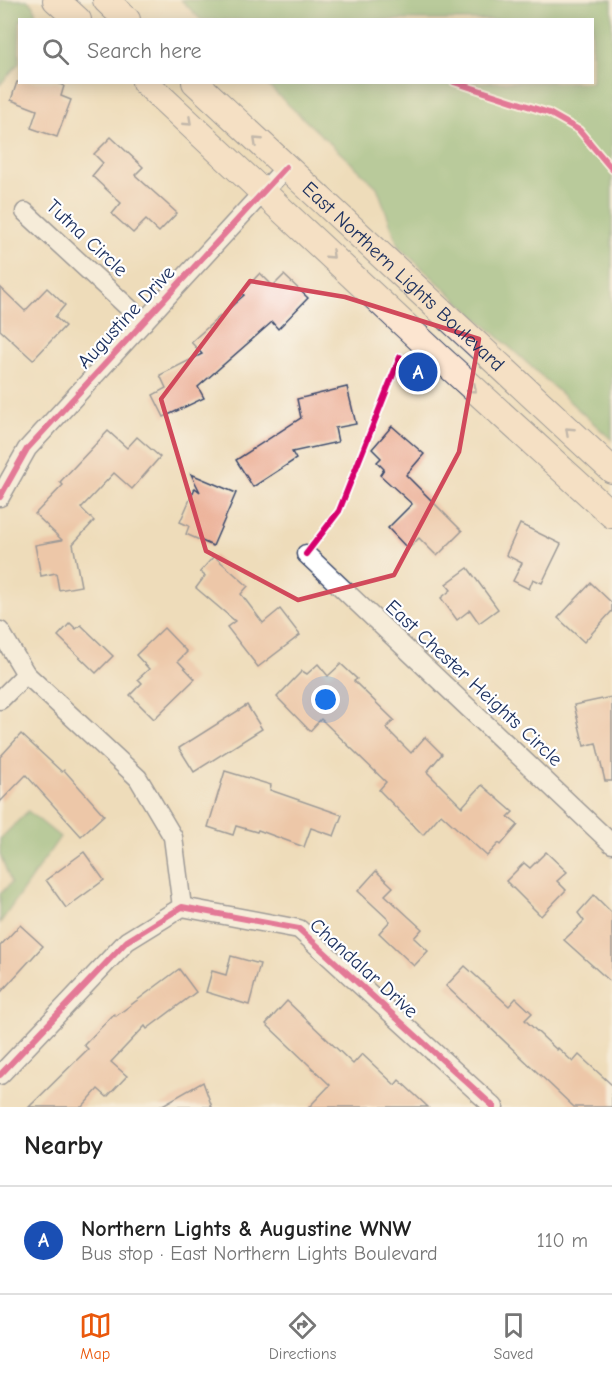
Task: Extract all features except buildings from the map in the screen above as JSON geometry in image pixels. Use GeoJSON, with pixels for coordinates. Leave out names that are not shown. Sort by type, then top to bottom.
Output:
{"type":"FeatureCollection","features":[{"type":"Feature","properties":{"kind":"main road"},"geometry":{"type":"LineString","coordinates":[[57,0],[76,18]]}},
{"type":"Feature","properties":{"kind":"main road"},"geometry":{"type":"LineString","coordinates":[[105,0],[125,18]]}},
{"type":"Feature","properties":{"kind":"main road","name":"East Northern Lights Boulevard"},"geometry":{"type":"LineString","coordinates":[[148,84],[438,356],[612,515]]}},
{"type":"Feature","properties":{"kind":"main road","name":"East Northern Lights Boulevard"},"geometry":{"type":"LineString","coordinates":[[197,84],[612,470]]}},
{"type":"Feature","properties":{"kind":"street","name":"Augustine Drive"},"geometry":{"type":"LineString","coordinates":[[0,496],[27,449],[286,167]]}},
{"type":"Feature","properties":{"kind":"street","name":"Tutna Circle"},"geometry":{"type":"LineString","coordinates":[[25,212],[144,322]]}},
{"type":"Feature","properties":{"kind":"street","name":"East Chester Heights Circle"},"geometry":{"type":"LineString","coordinates":[[306,554],[612,844]]}},
{"type":"Feature","properties":{"kind":"street"},"geometry":{"type":"LineString","coordinates":[[0,631],[26,674],[138,778],[173,837],[182,907],[127,941],[0,1075]]}},
{"type":"Feature","properties":{"kind":"street"},"geometry":{"type":"LineString","coordinates":[[0,700],[26,674]]}},
{"type":"Feature","properties":{"kind":"street","name":"Chandalar Drive"},"geometry":{"type":"LineString","coordinates":[[182,907],[299,929],[494,1107]]}},
{"type":"Feature","properties":{"kind":"highlighted area"},"geometry":{"type":"Polygon","coordinates":[[[250,281],[345,297],[479,339],[459,452],[394,575],[298,600],[206,551],[161,399],[250,281]]]}},
{"type":"Feature","properties":{"kind":"green space"},"geometry":{"type":"Polygon","coordinates":[[[0,0],[27,0],[34,6],[37,18],[18,18],[18,64],[0,85],[0,0]]]}},
{"type":"Feature","properties":{"kind":"green space"},"geometry":{"type":"Polygon","coordinates":[[[181,0],[612,0],[612,440],[399,247],[377,187],[266,84],[594,84],[594,18],[199,18],[181,0]]]}},
{"type":"Feature","properties":{"kind":"green space"},"geometry":{"type":"Polygon","coordinates":[[[28,811],[60,837],[0,923],[0,894],[11,883],[0,854],[0,839],[28,811]]]}},
{"type":"Feature","properties":{"kind":"cycle path"},"geometry":{"type":"LineString","coordinates":[[460,84],[549,113],[579,130],[612,169]]}},
{"type":"Feature","properties":{"kind":"cycle path"},"geometry":{"type":"LineString","coordinates":[[0,497],[27,449],[286,167]]}},
{"type":"Feature","properties":{"kind":"cycle path"},"geometry":{"type":"LineString","coordinates":[[306,554],[339,511],[400,357]]}},
{"type":"Feature","properties":{"kind":"cycle path"},"geometry":{"type":"LineString","coordinates":[[0,1075],[127,941],[182,907],[299,929],[494,1107]]}},
{"type":"Feature","properties":{"kind":"place","name":"Northern Lights & Augustine WNW"},"geometry":{"type":"Point","coordinates":[418,372]}}]}
